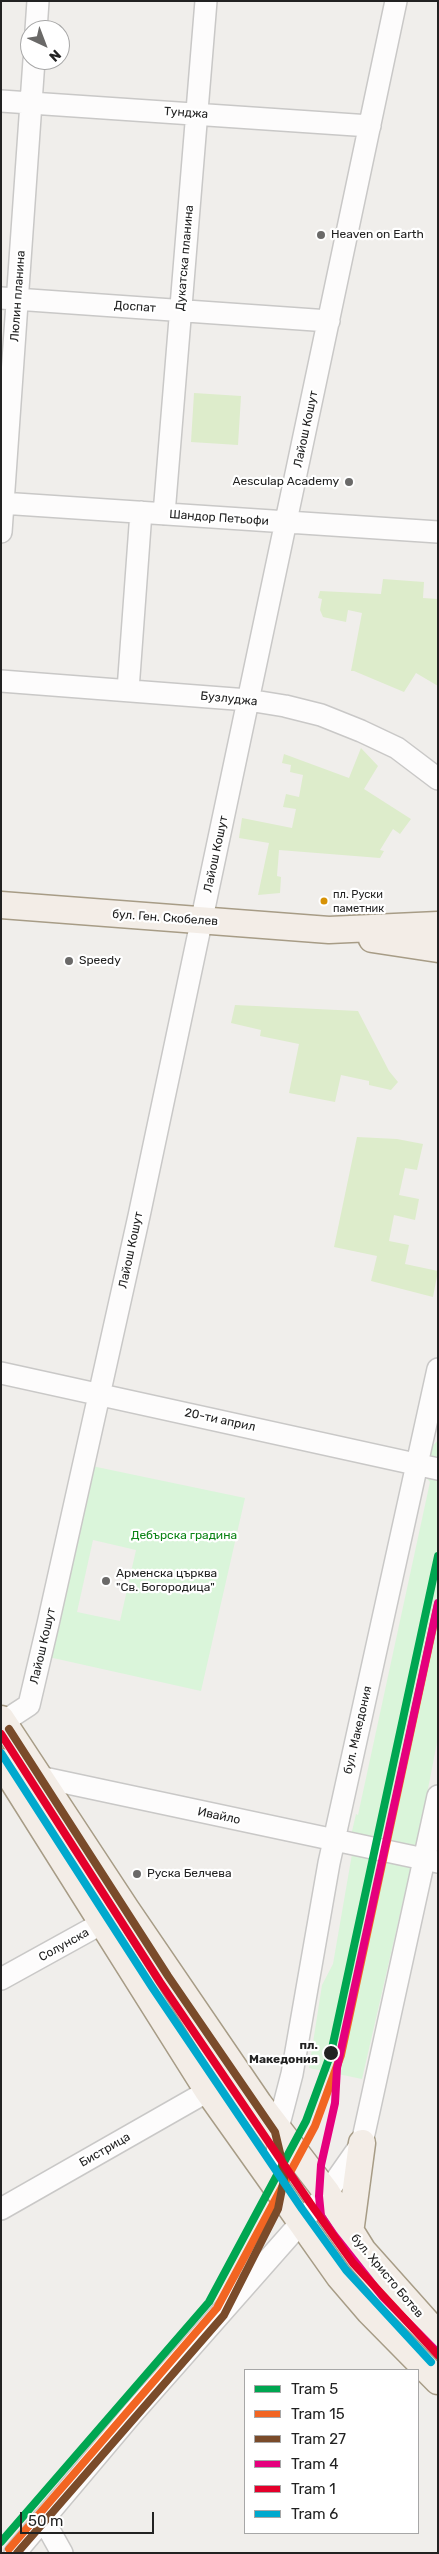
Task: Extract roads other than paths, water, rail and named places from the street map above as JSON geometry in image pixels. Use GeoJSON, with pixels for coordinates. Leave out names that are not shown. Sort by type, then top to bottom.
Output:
{"type":"FeatureCollection","features":[{"type":"Feature","properties":{"kind":"main road","name":"бул. Ген. Скобелев"},"geometry":{"type":"LineString","coordinates":[[1,905],[329,930],[438,925]]}},
{"type":"Feature","properties":{"kind":"main road","name":"бул. Ген. Скобелев"},"geometry":{"type":"LineString","coordinates":[[329,930],[395,944],[438,949]]}},
{"type":"Feature","properties":{"kind":"main road","name":"бул. Христо Ботев"},"geometry":{"type":"LineString","coordinates":[[2,1720],[126,1910],[259,2104],[327,2193],[350,2233],[381,2272],[438,2335]]}},
{"type":"Feature","properties":{"kind":"main road"},"geometry":{"type":"LineString","coordinates":[[3,1770],[104,1922],[208,2090],[339,2276],[369,2311],[438,2381]]}},
{"type":"Feature","properties":{"kind":"main road"},"geometry":{"type":"LineString","coordinates":[[350,2233],[362,2143]]}},
{"type":"Feature","properties":{"kind":"street"},"geometry":{"type":"LineString","coordinates":[[37,20],[38,1]]}},
{"type":"Feature","properties":{"kind":"street","name":"Дукатска планина"},"geometry":{"type":"LineString","coordinates":[[164,514],[206,1]]}},
{"type":"Feature","properties":{"kind":"street","name":"Лайош Кошут"},"geometry":{"type":"LineString","coordinates":[[2,1720],[29,1705],[202,920],[330,321],[396,1]]}},
{"type":"Feature","properties":{"kind":"street","name":"Люлин планина"},"geometry":{"type":"LineString","coordinates":[[1,532],[9,298],[33,70]]}},
{"type":"Feature","properties":{"kind":"street","name":"Тунджа"},"geometry":{"type":"LineString","coordinates":[[1,101],[370,126]]}},
{"type":"Feature","properties":{"kind":"street","name":"Доспат"},"geometry":{"type":"LineString","coordinates":[[9,298],[330,321]]}},
{"type":"Feature","properties":{"kind":"street","name":"Шандор Петьофи"},"geometry":{"type":"LineString","coordinates":[[2,503],[438,532]]}},
{"type":"Feature","properties":{"kind":"street"},"geometry":{"type":"LineString","coordinates":[[128,690],[141,512]]}},
{"type":"Feature","properties":{"kind":"street","name":"Бузлуджа"},"geometry":{"type":"LineString","coordinates":[[1,681],[248,700],[321,715],[397,748],[438,779]]}},
{"type":"Feature","properties":{"kind":"street","name":"бул. Македония"},"geometry":{"type":"LineString","coordinates":[[277,2188],[278,2128],[293,2065],[334,1840],[438,1369]]}},
{"type":"Feature","properties":{"kind":"street","name":"20-ти април"},"geometry":{"type":"LineString","coordinates":[[1,1373],[417,1466],[438,1469]]}},
{"type":"Feature","properties":{"kind":"street","name":"Ивайло"},"geometry":{"type":"LineString","coordinates":[[3,1770],[431,1861]]}},
{"type":"Feature","properties":{"kind":"street"},"geometry":{"type":"LineString","coordinates":[[15,2553],[327,2193],[362,2143],[431,1861],[438,1796]]}},
{"type":"Feature","properties":{"kind":"street","name":"Солунска"},"geometry":{"type":"LineString","coordinates":[[1,1980],[126,1910]]}},
{"type":"Feature","properties":{"kind":"street","name":"Бистрица"},"geometry":{"type":"LineString","coordinates":[[1,2209],[208,2090]]}},
{"type":"Feature","properties":{"kind":"street"},"geometry":{"type":"LineString","coordinates":[[259,2104],[272,2104],[286,2092]]}},
{"type":"Feature","properties":{"kind":"street"},"geometry":{"type":"LineString","coordinates":[[43,2519],[62,2553]]}},
{"type":"Feature","properties":{"kind":"tram line","name":"5"},"geometry":{"type":"LineString","coordinates":[[1,2542],[209,2302],[306,2121],[331,2053],[438,1556]]}},
{"type":"Feature","properties":{"kind":"tram line","name":"4"},"geometry":{"type":"LineString","coordinates":[[438,1603],[337,2068],[335,2103],[321,2165],[319,2196],[321,2216],[334,2235],[383,2297],[438,2353]]}},
{"type":"Feature","properties":{"kind":"tram line","name":"15"},"geometry":{"type":"LineString","coordinates":[[9,2549],[217,2308],[315,2126],[341,2055],[438,1604]]}},
{"type":"Feature","properties":{"kind":"tram line","name":"27"},"geometry":{"type":"LineString","coordinates":[[9,1729],[168,1976],[275,2132],[285,2174],[278,2209],[224,2315],[17,2553]]}},
{"type":"Feature","properties":{"kind":"tram line","name":"1"},"geometry":{"type":"LineString","coordinates":[[1,1734],[160,1982],[310,2203],[353,2263],[438,2355]]}},
{"type":"Feature","properties":{"kind":"tram line","name":"6"},"geometry":{"type":"LineString","coordinates":[[1,1753],[152,1987],[302,2209],[346,2270],[431,2362]]}},
{"type":"Feature","properties":{"kind":"place","name":"Heaven on Earth"},"geometry":{"type":"Point","coordinates":[321,235]}},
{"type":"Feature","properties":{"kind":"place","name":"Aesculap Academy"},"geometry":{"type":"Point","coordinates":[349,482]}},
{"type":"Feature","properties":{"kind":"place","name":"пл. Руски паметник"},"geometry":{"type":"Point","coordinates":[324,901]}},
{"type":"Feature","properties":{"kind":"place","name":"Speedy"},"geometry":{"type":"Point","coordinates":[69,961]}},
{"type":"Feature","properties":{"kind":"place","name":"Арменска църква \"Св. Богородица\""},"geometry":{"type":"Point","coordinates":[106,1581]}},
{"type":"Feature","properties":{"kind":"place","name":"Руска Белчева"},"geometry":{"type":"Point","coordinates":[137,1874]}},
{"type":"Feature","properties":{"kind":"place","name":"пл. Македония"},"geometry":{"type":"Point","coordinates":[331,2053]}},
{"type":"Feature","properties":{"kind":"park label","name":"Дебърска градина"},"geometry":{"type":"Point","coordinates":[184,1536]}}]}
